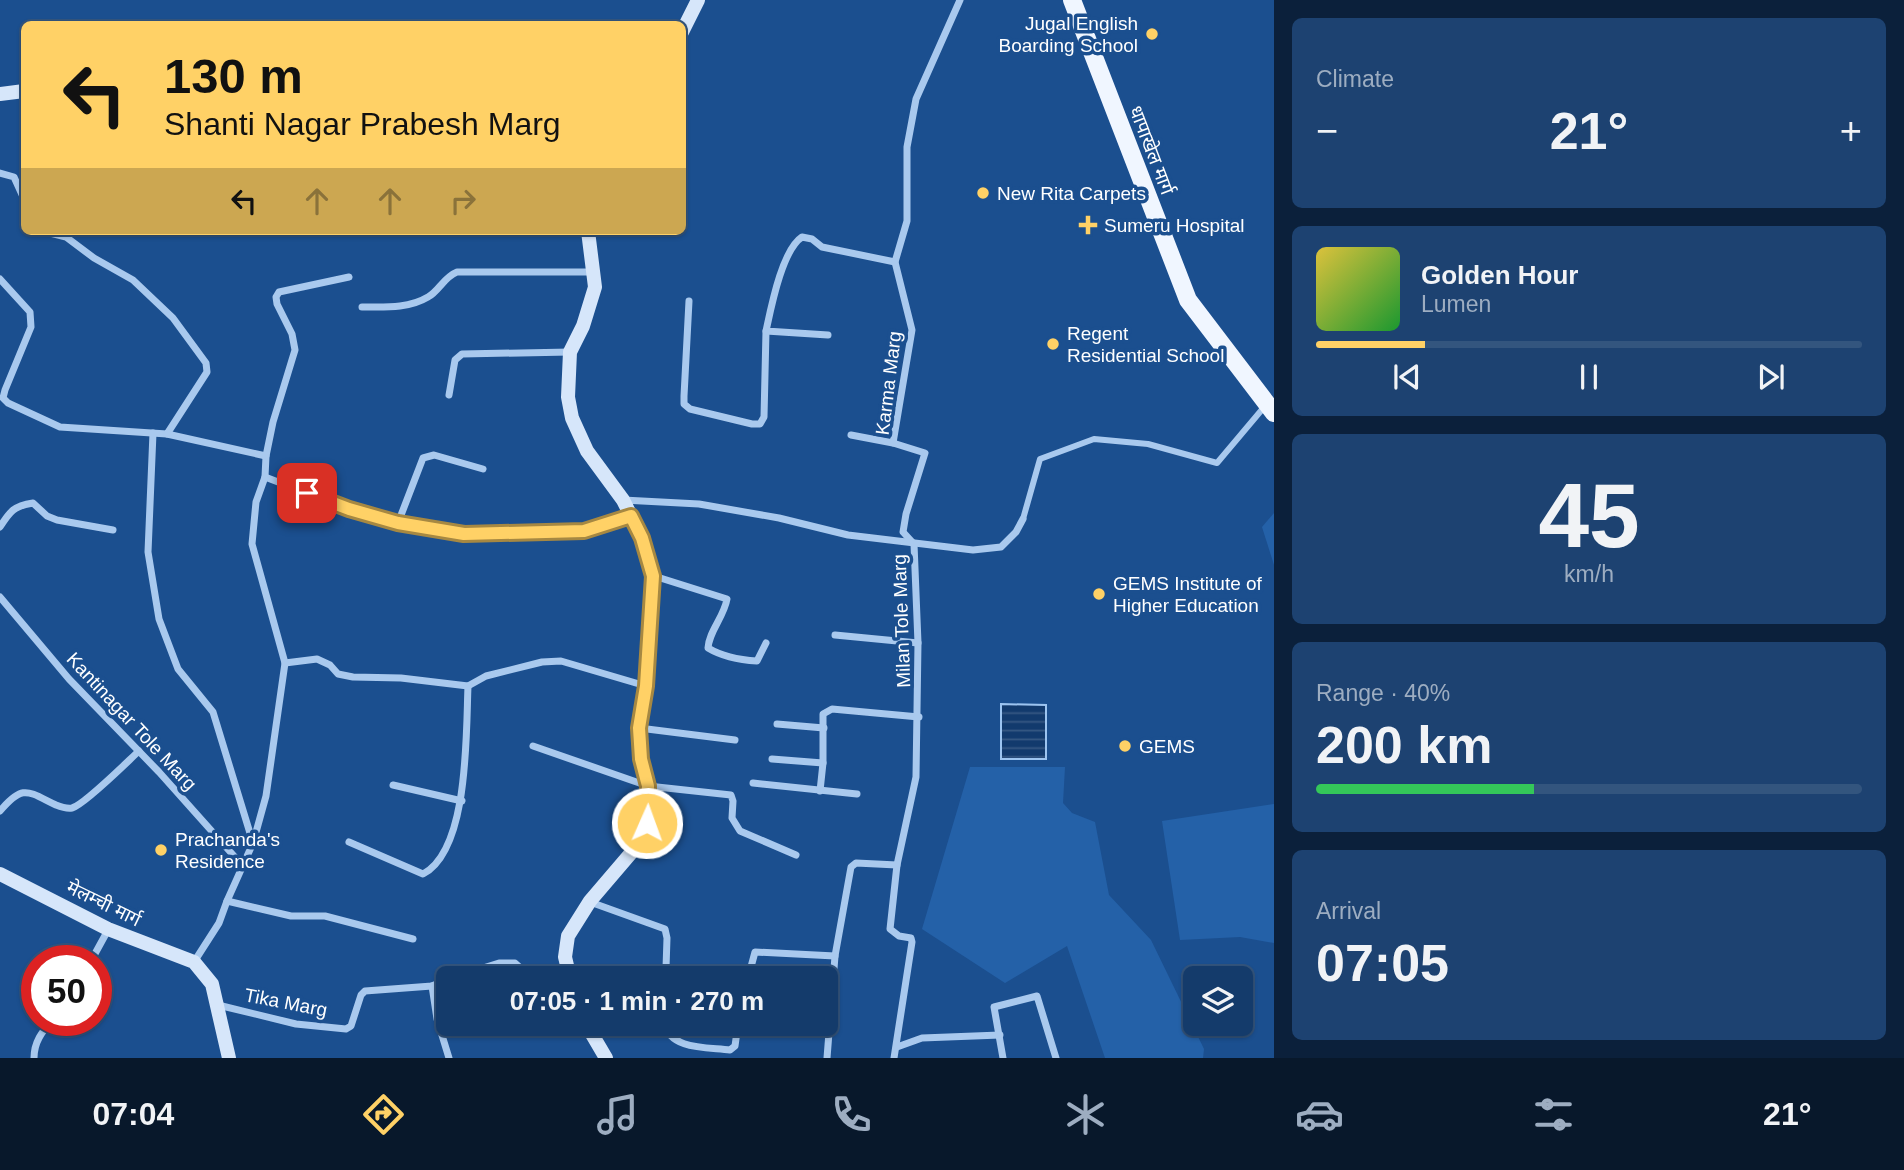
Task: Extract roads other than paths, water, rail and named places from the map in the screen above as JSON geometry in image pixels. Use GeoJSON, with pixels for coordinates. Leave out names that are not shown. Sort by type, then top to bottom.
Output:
{"type":"FeatureCollection","features":[{"type":"Feature","properties":{"kind":"main road"},"geometry":{"type":"LineString","coordinates":[[686,24],[698,0]]}},
{"type":"Feature","properties":{"kind":"main road","name":"धापाखेल मार्ग"},"geometry":{"type":"LineString","coordinates":[[1072,0],[1188,300],[1271,404]]}},
{"type":"Feature","properties":{"kind":"main road"},"geometry":{"type":"LineString","coordinates":[[0,94],[21,91]]}},
{"type":"Feature","properties":{"kind":"main road"},"geometry":{"type":"LineString","coordinates":[[567,966],[565,957],[568,936],[590,901],[637,846],[647,823],[648,786],[641,759],[639,728],[646,686],[653,576],[642,538],[622,500],[587,451],[572,418],[568,397],[570,352],[583,326],[596,287],[589,235]]}},
{"type":"Feature","properties":{"kind":"main road","name":"मेलम्ची मार्ग"},"geometry":{"type":"LineString","coordinates":[[0,874],[108,929],[194,962]]}},
{"type":"Feature","properties":{"kind":"main road"},"geometry":{"type":"LineString","coordinates":[[194,962],[212,984],[229,1058]]}},
{"type":"Feature","properties":{"kind":"main road"},"geometry":{"type":"LineString","coordinates":[[593,1036],[606,1058]]}},
{"type":"Feature","properties":{"kind":"street"},"geometry":{"type":"LineString","coordinates":[[690,301],[684,404],[690,410],[761,424],[764,417],[766,331],[776,286],[795,242],[802,237],[812,239],[822,247],[895,262],[907,221],[907,147],[916,99],[960,0]]}},
{"type":"Feature","properties":{"kind":"street"},"geometry":{"type":"LineString","coordinates":[[0,173],[14,177],[21,192]]}},
{"type":"Feature","properties":{"kind":"street"},"geometry":{"type":"LineString","coordinates":[[58,235],[66,237],[94,258],[133,280],[173,318],[205,363],[207,372],[167,434]]}},
{"type":"Feature","properties":{"kind":"street","name":"Karma Marg"},"geometry":{"type":"LineString","coordinates":[[895,262],[912,330],[893,443],[925,453],[906,514],[903,533],[914,544]]}},
{"type":"Feature","properties":{"kind":"street"},"geometry":{"type":"LineString","coordinates":[[362,307],[402,307],[428,297],[449,275],[457,272],[594,272]]}},
{"type":"Feature","properties":{"kind":"street"},"geometry":{"type":"LineString","coordinates":[[194,962],[219,922],[253,843],[266,796],[285,663],[252,544],[256,502],[265,477],[273,422],[295,350],[292,334],[276,304],[276,297],[279,292],[349,277]]}},
{"type":"Feature","properties":{"kind":"street"},"geometry":{"type":"LineString","coordinates":[[0,278],[30,312],[31,327],[5,390],[4,398],[8,403],[61,427],[167,434],[266,456]]}},
{"type":"Feature","properties":{"kind":"street"},"geometry":{"type":"LineString","coordinates":[[766,331],[828,335]]}},
{"type":"Feature","properties":{"kind":"street"},"geometry":{"type":"LineString","coordinates":[[449,394],[456,360],[462,354],[570,352]]}},
{"type":"Feature","properties":{"kind":"street"},"geometry":{"type":"LineString","coordinates":[[914,544],[973,550],[1001,547],[1016,533],[1023,519],[1041,459],[1094,439],[1148,444],[1217,463],[1271,404]]}},
{"type":"Feature","properties":{"kind":"street"},"geometry":{"type":"LineString","coordinates":[[153,433],[148,552],[159,619],[178,669],[213,712],[253,843]]}},
{"type":"Feature","properties":{"kind":"street"},"geometry":{"type":"LineString","coordinates":[[851,435],[893,443]]}},
{"type":"Feature","properties":{"kind":"street"},"geometry":{"type":"LineString","coordinates":[[398,523],[423,458],[427,455],[482,469]]}},
{"type":"Feature","properties":{"kind":"street"},"geometry":{"type":"LineString","coordinates":[[265,477],[349,509],[398,523],[464,534],[584,531],[631,516]]}},
{"type":"Feature","properties":{"kind":"street","name":"Milan Tole Marg"},"geometry":{"type":"LineString","coordinates":[[622,500],[699,504],[779,518],[848,535],[914,544],[919,717],[916,777],[897,865],[891,914],[892,931],[911,939],[912,942],[897,1046]]}},
{"type":"Feature","properties":{"kind":"street"},"geometry":{"type":"LineString","coordinates":[[0,527],[11,509],[33,503],[47,516],[57,520],[113,530]]}},
{"type":"Feature","properties":{"kind":"street"},"geometry":{"type":"LineString","coordinates":[[653,576],[727,599],[725,612],[708,642],[708,649],[744,660],[757,661],[766,643]]}},
{"type":"Feature","properties":{"kind":"street","name":"Kantinagar Tole Marg"},"geometry":{"type":"LineString","coordinates":[[0,597],[69,679],[139,751],[242,865]]}},
{"type":"Feature","properties":{"kind":"street"},"geometry":{"type":"LineString","coordinates":[[835,635],[918,643]]}},
{"type":"Feature","properties":{"kind":"street"},"geometry":{"type":"LineString","coordinates":[[285,663],[317,659],[330,665],[338,674],[353,677],[401,678],[468,686],[485,676],[542,662],[561,661],[646,686]]}},
{"type":"Feature","properties":{"kind":"street"},"geometry":{"type":"LineString","coordinates":[[349,842],[423,874],[442,858],[462,801],[468,686]]}},
{"type":"Feature","properties":{"kind":"street"},"geometry":{"type":"LineString","coordinates":[[820,791],[824,714],[831,709],[919,717]]}},
{"type":"Feature","properties":{"kind":"street"},"geometry":{"type":"LineString","coordinates":[[777,724],[824,728]]}},
{"type":"Feature","properties":{"kind":"street"},"geometry":{"type":"LineString","coordinates":[[639,728],[735,740]]}},
{"type":"Feature","properties":{"kind":"street"},"geometry":{"type":"LineString","coordinates":[[533,746],[648,786],[731,795],[732,818],[740,831],[796,855]]}},
{"type":"Feature","properties":{"kind":"street"},"geometry":{"type":"LineString","coordinates":[[0,811],[13,795],[22,792],[64,808],[78,806],[139,751]]}},
{"type":"Feature","properties":{"kind":"street"},"geometry":{"type":"LineString","coordinates":[[772,759],[823,764]]}},
{"type":"Feature","properties":{"kind":"street"},"geometry":{"type":"LineString","coordinates":[[753,783],[857,794]]}},
{"type":"Feature","properties":{"kind":"street"},"geometry":{"type":"LineString","coordinates":[[393,785],[462,801]]}},
{"type":"Feature","properties":{"kind":"street"},"geometry":{"type":"LineString","coordinates":[[827,1058],[835,957],[851,867],[856,863],[897,865]]}},
{"type":"Feature","properties":{"kind":"street"},"geometry":{"type":"LineString","coordinates":[[227,901],[291,916],[325,916],[413,939]]}},
{"type":"Feature","properties":{"kind":"street"},"geometry":{"type":"LineString","coordinates":[[590,901],[665,929],[666,966]]}},
{"type":"Feature","properties":{"kind":"street"},"geometry":{"type":"LineString","coordinates":[[100,945],[108,929]]}},
{"type":"Feature","properties":{"kind":"street"},"geometry":{"type":"LineString","coordinates":[[751,966],[755,952],[762,950],[835,957]]}},
{"type":"Feature","properties":{"kind":"street","name":"Tika Marg"},"geometry":{"type":"LineString","coordinates":[[490,966],[499,963],[515,963],[518,966]]}},
{"type":"Feature","properties":{"kind":"street","name":"Tika Marg"},"geometry":{"type":"LineString","coordinates":[[217,1004],[296,1024],[346,1029],[351,1026],[361,995],[365,992],[436,984]]}},
{"type":"Feature","properties":{"kind":"street"},"geometry":{"type":"LineString","coordinates":[[432,986],[437,1019],[449,1058]]}},
{"type":"Feature","properties":{"kind":"street"},"geometry":{"type":"LineString","coordinates":[[1003,1058],[993,1007],[1038,996],[1056,1058]]}},
{"type":"Feature","properties":{"kind":"street"},"geometry":{"type":"LineString","coordinates":[[894,1058],[897,1046],[922,1038],[1000,1035]]}},
{"type":"Feature","properties":{"kind":"street"},"geometry":{"type":"LineString","coordinates":[[34,1058],[34,1048],[40,1036]]}},
{"type":"Feature","properties":{"kind":"street"},"geometry":{"type":"LineString","coordinates":[[670,1036],[678,1042],[730,1050],[735,1046],[736,1036]]}},
{"type":"Feature","properties":{"kind":"place","name":"Jugal English Boarding School"},"geometry":{"type":"Point","coordinates":[1152,34]}},
{"type":"Feature","properties":{"kind":"place","name":"New Rita Carpets"},"geometry":{"type":"Point","coordinates":[983,193]}},
{"type":"Feature","properties":{"kind":"place","name":"Sumeru Hospital"},"geometry":{"type":"Point","coordinates":[1088,225]}},
{"type":"Feature","properties":{"kind":"place","name":"Regent Residential School"},"geometry":{"type":"Point","coordinates":[1053,344]}},
{"type":"Feature","properties":{"kind":"place","name":"GEMS Institute of Higher Education"},"geometry":{"type":"Point","coordinates":[1099,594]}},
{"type":"Feature","properties":{"kind":"place","name":"GEMS"},"geometry":{"type":"Point","coordinates":[1125,746]}},
{"type":"Feature","properties":{"kind":"place","name":"Prachanda's Residence"},"geometry":{"type":"Point","coordinates":[161,850]}}]}
